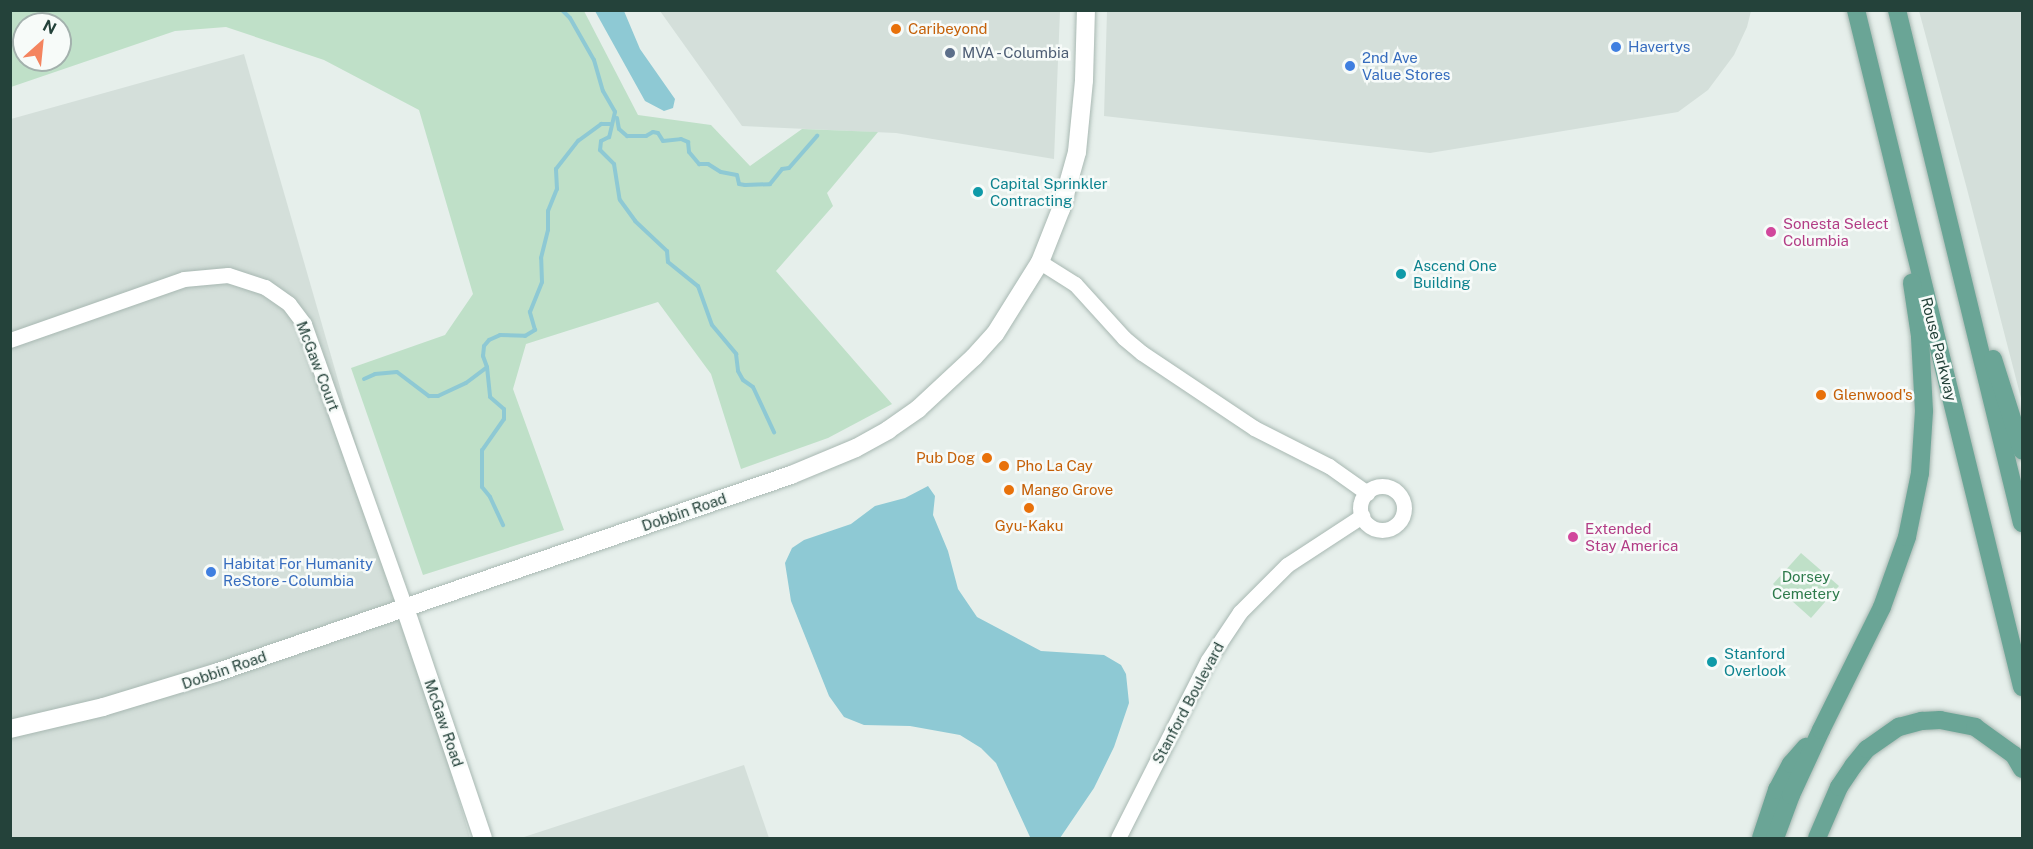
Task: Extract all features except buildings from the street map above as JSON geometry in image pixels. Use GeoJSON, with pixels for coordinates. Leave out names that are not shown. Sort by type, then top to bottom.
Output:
{"type":"FeatureCollection","features":[{"type":"Feature","properties":{"kind":"main road","name":"Rouse Parkway"},"geometry":{"type":"LineString","coordinates":[[1856,10],[2022,687]]}},
{"type":"Feature","properties":{"kind":"main road"},"geometry":{"type":"LineString","coordinates":[[1897,10],[2022,523]]}},
{"type":"Feature","properties":{"kind":"main road"},"geometry":{"type":"LineString","coordinates":[[1775,838],[1791,795],[1821,730],[1882,607],[1907,537],[1920,473],[1924,380],[1898,183]]}},
{"type":"Feature","properties":{"kind":"main road"},"geometry":{"type":"LineString","coordinates":[[1942,200],[2022,450]]}},
{"type":"Feature","properties":{"kind":"main road"},"geometry":{"type":"LineString","coordinates":[[1817,838],[1839,787],[1853,766],[1874,743],[1899,727],[1922,721],[1940,720],[1975,727],[2014,755],[2022,769]]}},
{"type":"Feature","properties":{"kind":"main road"},"geometry":{"type":"LineString","coordinates":[[1761,838],[1777,790],[1791,764],[1821,730]]}},
{"type":"Feature","properties":{"kind":"street","name":"Dobbin Road"},"geometry":{"type":"LineString","coordinates":[[10,729],[158,692],[791,475],[856,448],[918,409],[974,357],[995,334],[1040,262],[1061,209],[1077,152],[1084,80],[1086,10]]}},
{"type":"Feature","properties":{"kind":"street"},"geometry":{"type":"LineString","coordinates":[[1040,262],[1086,295],[1124,338],[1142,353],[1254,428],[1329,466],[1367,493]]}},
{"type":"Feature","properties":{"kind":"street","name":"McGaw Court"},"geometry":{"type":"LineString","coordinates":[[10,340],[198,277],[213,275],[239,277],[272,291],[289,304],[304,324],[405,608]]}},
{"type":"Feature","properties":{"kind":"street"},"geometry":{"type":"LineString","coordinates":[[1377,487],[1390,488],[1402,498],[1405,509],[1402,518],[1389,529],[1371,527],[1362,516],[1360,505],[1367,493],[1377,487]]}},
{"type":"Feature","properties":{"kind":"street","name":"Stanford Boulevard"},"geometry":{"type":"LineString","coordinates":[[1118,838],[1208,660],[1240,612],[1287,565],[1362,516]]}},
{"type":"Feature","properties":{"kind":"street","name":"McGaw Road"},"geometry":{"type":"LineString","coordinates":[[405,608],[483,838]]}},
{"type":"Feature","properties":{"kind":"shaded area"},"geometry":{"type":"Polygon","coordinates":[[[1107,10],[1751,11],[1747,27],[1734,55],[1708,90],[1678,112],[1430,153],[1104,116],[1107,10]]]}},
{"type":"Feature","properties":{"kind":"shaded area"},"geometry":{"type":"Polygon","coordinates":[[[660,11],[1060,11],[1054,159],[896,133],[742,126],[660,11]]]}},
{"type":"Feature","properties":{"kind":"shaded area"},"geometry":{"type":"Polygon","coordinates":[[[1919,11],[2022,11],[2022,402],[1967,189],[1919,11]]]}},
{"type":"Feature","properties":{"kind":"shaded area"},"geometry":{"type":"Polygon","coordinates":[[[244,54],[470,838],[11,838],[11,119],[244,54]]]}},
{"type":"Feature","properties":{"kind":"shaded area"},"geometry":{"type":"Polygon","coordinates":[[[744,765],[769,838],[521,838],[744,765]]]}},
{"type":"Feature","properties":{"kind":"green space"},"geometry":{"type":"Polygon","coordinates":[[[10,11],[584,11],[638,115],[711,125],[750,166],[802,129],[878,132],[827,193],[833,206],[776,271],[892,404],[828,438],[741,469],[711,374],[658,302],[526,344],[513,389],[564,530],[423,575],[351,368],[445,335],[473,294],[419,110],[324,60],[226,27],[175,31],[72,66],[72,12],[12,12],[12,72],[55,72],[11,87],[10,11]]]}},
{"type":"Feature","properties":{"kind":"green space","name":"Dorsey Cemetery"},"geometry":{"type":"Polygon","coordinates":[[[1801,553],[1839,586],[1811,618],[1773,584],[1801,553]]]}},
{"type":"Feature","properties":{"kind":"water"},"geometry":{"type":"Polygon","coordinates":[[[595,11],[624,11],[640,49],[675,99],[673,108],[664,111],[645,101],[595,11]]]}},
{"type":"Feature","properties":{"kind":"water"},"geometry":{"type":"Polygon","coordinates":[[[928,486],[935,496],[933,515],[948,551],[958,589],[977,617],[1041,651],[1104,655],[1121,665],[1126,674],[1129,703],[1114,747],[1094,788],[1060,838],[1030,837],[996,763],[981,748],[960,735],[910,726],[864,725],[844,717],[829,696],[791,601],[785,563],[792,548],[804,540],[851,524],[875,506],[905,498],[928,486]]]}},
{"type":"Feature","properties":{"kind":"waterway"},"geometry":{"type":"LineString","coordinates":[[562,10],[570,18],[594,60],[603,91],[615,112],[609,137],[601,141],[600,150],[614,164],[620,200],[635,221],[667,251],[668,262],[698,286],[712,325],[736,354],[738,371],[743,380],[753,387],[774,432]]}},
{"type":"Feature","properties":{"kind":"waterway"},"geometry":{"type":"LineString","coordinates":[[617,118],[619,129],[627,136],[646,136],[653,132],[658,133],[663,141],[681,139],[688,142],[689,152],[699,164],[708,164],[721,172],[737,175],[739,184],[745,185],[770,184],[782,169],[789,168],[817,136]]}},
{"type":"Feature","properties":{"kind":"waterway"},"geometry":{"type":"LineString","coordinates":[[364,379],[375,374],[397,372],[429,396],[438,396],[466,383],[487,367],[483,356],[484,346],[489,340],[500,335],[525,336],[535,330],[530,312],[542,282],[541,258],[548,230],[548,211],[557,189],[556,169],[578,141],[601,124],[610,124]]}},
{"type":"Feature","properties":{"kind":"waterway"},"geometry":{"type":"LineString","coordinates":[[487,367],[490,397],[504,409],[504,419],[482,450],[482,487],[490,497],[503,525]]}},
{"type":"Feature","properties":{"kind":"place","name":"Caribeyond"},"geometry":{"type":"Point","coordinates":[896,29]}},
{"type":"Feature","properties":{"kind":"place","name":"Havertys"},"geometry":{"type":"Point","coordinates":[1616,47]}},
{"type":"Feature","properties":{"kind":"place","name":"MVA - Columbia"},"geometry":{"type":"Point","coordinates":[950,53]}},
{"type":"Feature","properties":{"kind":"place","name":"2nd Ave Value Stores"},"geometry":{"type":"Point","coordinates":[1350,66]}},
{"type":"Feature","properties":{"kind":"place","name":"Capital Sprinkler Contracting"},"geometry":{"type":"Point","coordinates":[978,192]}},
{"type":"Feature","properties":{"kind":"place","name":"Sonesta Select Columbia"},"geometry":{"type":"Point","coordinates":[1771,232]}},
{"type":"Feature","properties":{"kind":"place","name":"Ascend One Building"},"geometry":{"type":"Point","coordinates":[1401,274]}},
{"type":"Feature","properties":{"kind":"place","name":"Glenwood's"},"geometry":{"type":"Point","coordinates":[1821,395]}},
{"type":"Feature","properties":{"kind":"place","name":"Pub Dog"},"geometry":{"type":"Point","coordinates":[987,458]}},
{"type":"Feature","properties":{"kind":"place","name":"Pho La Cay"},"geometry":{"type":"Point","coordinates":[1004,466]}},
{"type":"Feature","properties":{"kind":"place","name":"Mango Grove"},"geometry":{"type":"Point","coordinates":[1009,490]}},
{"type":"Feature","properties":{"kind":"place","name":"Gyu-Kaku"},"geometry":{"type":"Point","coordinates":[1029,508]}},
{"type":"Feature","properties":{"kind":"place","name":"Extended Stay America"},"geometry":{"type":"Point","coordinates":[1573,537]}},
{"type":"Feature","properties":{"kind":"place","name":"Habitat For Humanity ReStore - Columbia"},"geometry":{"type":"Point","coordinates":[211,572]}},
{"type":"Feature","properties":{"kind":"place","name":"Stanford Overlook"},"geometry":{"type":"Point","coordinates":[1712,662]}}]}
